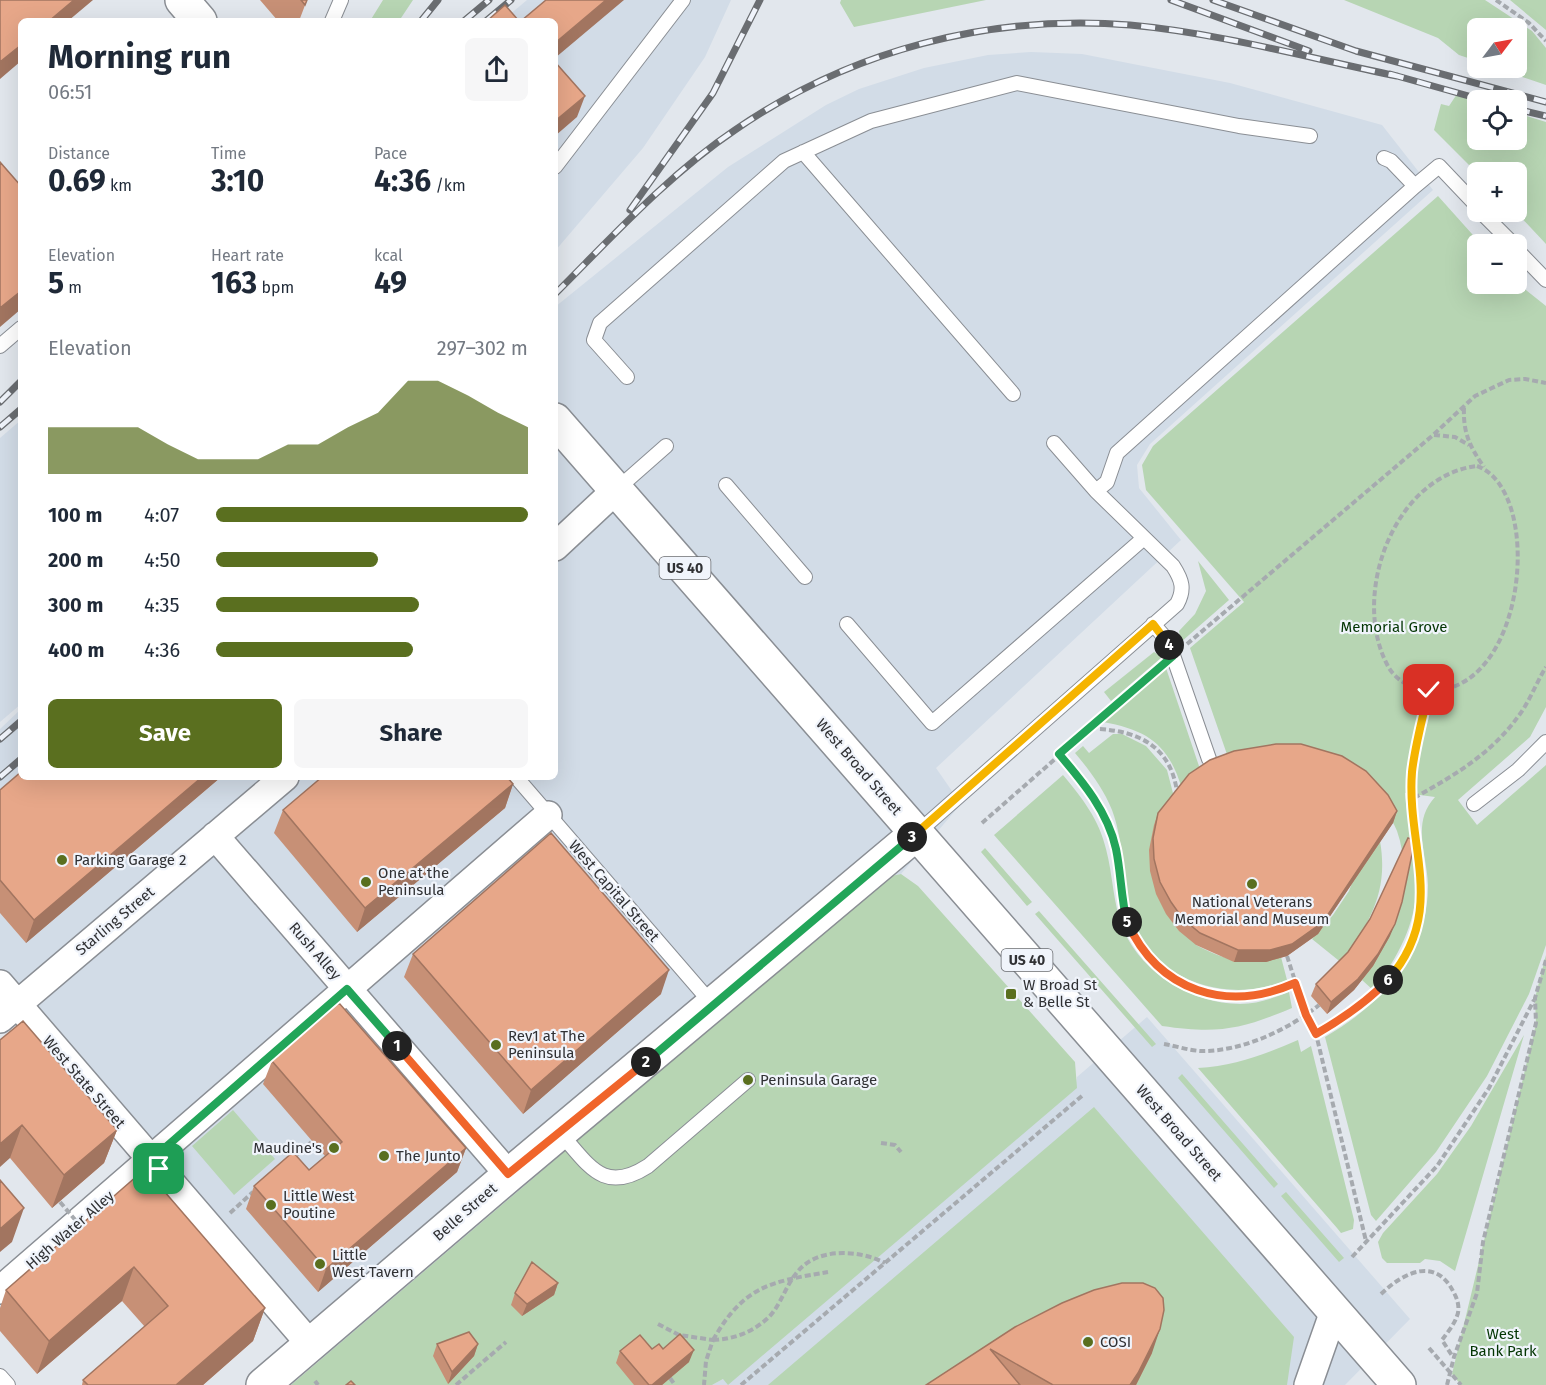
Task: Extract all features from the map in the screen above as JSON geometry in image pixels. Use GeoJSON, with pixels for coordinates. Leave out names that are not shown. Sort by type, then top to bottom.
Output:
{"type":"FeatureCollection","features":[{"type":"Feature","properties":{"kind":"main road"},"geometry":{"type":"LineString","coordinates":[[182,0],[197,18]]}},
{"type":"Feature","properties":{"kind":"main road","name":"West Broad Street"},"geometry":{"type":"LineString","coordinates":[[558,423],[1396,1382]]}},
{"type":"Feature","properties":{"kind":"main road","name":"Belle Street"},"geometry":{"type":"LineString","coordinates":[[263,1385],[508,1174],[560,1133],[917,833]]}},
{"type":"Feature","properties":{"kind":"street"},"geometry":{"type":"LineString","coordinates":[[558,544],[616,490]]}},
{"type":"Feature","properties":{"kind":"street","name":"Starling Street"},"geometry":{"type":"LineString","coordinates":[[9,1011],[281,780]]}},
{"type":"Feature","properties":{"kind":"street","name":"High Water Alley"},"geometry":{"type":"LineString","coordinates":[[0,1290],[548,815]]}},
{"type":"Feature","properties":{"kind":"street","name":"Rush Alley"},"geometry":{"type":"LineString","coordinates":[[215,836],[508,1174]]}},
{"type":"Feature","properties":{"kind":"street","name":"West State Street"},"geometry":{"type":"LineString","coordinates":[[0,984],[9,1011],[151,1160],[310,1344]]}},
{"type":"Feature","properties":{"kind":"street"},"geometry":{"type":"LineString","coordinates":[[1308,1385],[1334,1311]]}},
{"type":"Feature","properties":{"kind":"lane"},"geometry":{"type":"LineString","coordinates":[[333,18],[340,0]]}},
{"type":"Feature","properties":{"kind":"lane"},"geometry":{"type":"LineString","coordinates":[[558,162],[683,0]]}},
{"type":"Feature","properties":{"kind":"lane"},"geometry":{"type":"LineString","coordinates":[[627,377],[594,340],[600,323],[784,161],[871,121],[1017,83],[1228,124],[1310,136]]}},
{"type":"Feature","properties":{"kind":"lane"},"geometry":{"type":"LineString","coordinates":[[803,152],[1013,394]]}},
{"type":"Feature","properties":{"kind":"lane"},"geometry":{"type":"LineString","coordinates":[[1384,158],[1391,161],[1415,186]]}},
{"type":"Feature","properties":{"kind":"lane"},"geometry":{"type":"LineString","coordinates":[[1096,491],[1107,482],[1117,453],[1439,166],[1467,195]]}},
{"type":"Feature","properties":{"kind":"lane"},"geometry":{"type":"LineString","coordinates":[[1491,222],[1503,234]]}},
{"type":"Feature","properties":{"kind":"lane"},"geometry":{"type":"LineString","coordinates":[[1527,260],[1546,280]]}},
{"type":"Feature","properties":{"kind":"lane"},"geometry":{"type":"LineString","coordinates":[[0,346],[18,331]]}},
{"type":"Feature","properties":{"kind":"lane"},"geometry":{"type":"LineString","coordinates":[[917,833],[1177,604],[1182,594],[1181,579],[1173,566],[1096,491],[1054,443]]}},
{"type":"Feature","properties":{"kind":"lane"},"geometry":{"type":"LineString","coordinates":[[616,490],[666,447]]}},
{"type":"Feature","properties":{"kind":"lane"},"geometry":{"type":"LineString","coordinates":[[726,485],[805,577]]}},
{"type":"Feature","properties":{"kind":"lane"},"geometry":{"type":"LineString","coordinates":[[847,624],[932,723],[1144,538]]}},
{"type":"Feature","properties":{"kind":"lane"},"geometry":{"type":"LineString","coordinates":[[1153,624],[1168,641],[1209,759]]}},
{"type":"Feature","properties":{"kind":"lane"},"geometry":{"type":"LineString","coordinates":[[1474,804],[1518,770],[1546,742]]}},
{"type":"Feature","properties":{"kind":"lane","name":"West Capital Street"},"geometry":{"type":"LineString","coordinates":[[519,780],[713,1005]]}},
{"type":"Feature","properties":{"kind":"lane"},"geometry":{"type":"LineString","coordinates":[[560,1133],[598,1174],[615,1179],[631,1178],[748,1080]]}},
{"type":"Feature","properties":{"kind":"lane"},"geometry":{"type":"LineString","coordinates":[[0,1376],[8,1385]]}},
{"type":"Feature","properties":{"kind":"path"},"geometry":{"type":"LineString","coordinates":[[1496,0],[1529,23],[1546,41]]}},
{"type":"Feature","properties":{"kind":"path"},"geometry":{"type":"LineString","coordinates":[[982,823],[1093,724],[1434,435],[1475,396],[1509,380],[1525,379],[1546,383]]}},
{"type":"Feature","properties":{"kind":"path"},"geometry":{"type":"LineString","coordinates":[[1464,408],[1463,427],[1469,446],[1484,467]]}},
{"type":"Feature","properties":{"kind":"path"},"geometry":{"type":"LineString","coordinates":[[1434,435],[1455,437],[1469,446]]}},
{"type":"Feature","properties":{"kind":"path"},"geometry":{"type":"LineString","coordinates":[[1490,469],[1461,468],[1445,474],[1429,485],[1400,519],[1388,538],[1381,562],[1376,590],[1376,612],[1382,648],[1390,669],[1403,683],[1429,690],[1455,686],[1475,675],[1503,648]]}},
{"type":"Feature","properties":{"kind":"path"},"geometry":{"type":"LineString","coordinates":[[1414,798],[1471,765],[1496,744],[1525,707],[1546,667]]}},
{"type":"Feature","properties":{"kind":"path"},"geometry":{"type":"LineString","coordinates":[[1316,1034],[1375,994],[1402,961],[1422,904],[1422,876],[1412,773],[1429,690]]}},
{"type":"Feature","properties":{"kind":"path"},"geometry":{"type":"LineString","coordinates":[[1093,724],[1098,729],[1122,730],[1150,744],[1172,769],[1178,794]]}},
{"type":"Feature","properties":{"kind":"path"},"geometry":{"type":"LineString","coordinates":[[1059,754],[1090,790],[1106,820],[1116,849],[1127,922],[1134,938],[1156,966],[1191,988],[1214,996],[1242,998],[1264,995],[1295,983]]}},
{"type":"Feature","properties":{"kind":"path"},"geometry":{"type":"LineString","coordinates":[[1287,956],[1306,1015],[1316,1034],[1366,1241]]}},
{"type":"Feature","properties":{"kind":"path"},"geometry":{"type":"LineString","coordinates":[[1352,1257],[1437,1166],[1490,1088],[1535,998],[1546,960]]}},
{"type":"Feature","properties":{"kind":"path"},"geometry":{"type":"LineString","coordinates":[[1447,1385],[1454,1357],[1477,1293],[1483,1242],[1536,1023],[1535,998]]}},
{"type":"Feature","properties":{"kind":"path"},"geometry":{"type":"LineString","coordinates":[[1164,1044],[1200,1051],[1229,1047],[1284,1029],[1319,1005]]}},
{"type":"Feature","properties":{"kind":"path"},"geometry":{"type":"LineString","coordinates":[[741,1385],[1083,1095]]}},
{"type":"Feature","properties":{"kind":"path"},"geometry":{"type":"LineString","coordinates":[[286,1164],[322,1132]]}},
{"type":"Feature","properties":{"kind":"path"},"geometry":{"type":"LineString","coordinates":[[881,1143],[895,1145],[901,1152]]}},
{"type":"Feature","properties":{"kind":"path"},"geometry":{"type":"LineString","coordinates":[[227,1215],[259,1187]]}},
{"type":"Feature","properties":{"kind":"path"},"geometry":{"type":"LineString","coordinates":[[60,1202],[86,1231]]}},
{"type":"Feature","properties":{"kind":"path"},"geometry":{"type":"LineString","coordinates":[[658,1324],[679,1335],[712,1340],[742,1336],[778,1306],[803,1265],[822,1256],[861,1254],[885,1263]]}},
{"type":"Feature","properties":{"kind":"path"},"geometry":{"type":"LineString","coordinates":[[1381,1294],[1402,1276],[1419,1271],[1436,1273],[1448,1281],[1456,1296],[1458,1316],[1442,1340],[1454,1357]]}},
{"type":"Feature","properties":{"kind":"path"},"geometry":{"type":"LineString","coordinates":[[704,1385],[706,1361],[712,1340],[725,1319],[745,1298],[774,1283],[828,1272]]}},
{"type":"Feature","properties":{"kind":"path"},"geometry":{"type":"LineString","coordinates":[[456,1385],[506,1342]]}},
{"type":"Feature","properties":{"kind":"path"},"geometry":{"type":"LineString","coordinates":[[1429,1348],[1461,1385]]}},
{"type":"Feature","properties":{"kind":"path"},"geometry":{"type":"LineString","coordinates":[[670,1378],[675,1385]]}},
{"type":"Feature","properties":{"kind":"shaded area"},"geometry":{"type":"Polygon","coordinates":[[[527,0],[731,0],[705,57],[643,148],[558,247],[558,18],[506,18],[527,0]]]}},
{"type":"Feature","properties":{"kind":"shaded area"},"geometry":{"type":"Polygon","coordinates":[[[1031,52],[1082,54],[1230,83],[1382,125],[1433,190],[1150,444],[1137,465],[1139,488],[1181,540],[936,768],[961,804],[901,874],[885,877],[322,1359],[18,1005],[0,1019],[0,729],[18,712],[18,780],[558,780],[558,305],[728,167],[826,105],[859,89],[924,68],[988,55],[1031,52]]]}},
{"type":"Feature","properties":{"kind":"shaded area"},"geometry":{"type":"Polygon","coordinates":[[[18,423],[18,707],[0,722],[0,438],[18,423]]]}},
{"type":"Feature","properties":{"kind":"shaded area"},"geometry":{"type":"Polygon","coordinates":[[[1147,1017],[1410,1319],[1345,1385],[712,1385],[729,1376],[1076,1083],[1077,1077],[1147,1017]]]}},
{"type":"Feature","properties":{"kind":"green space"},"geometry":{"type":"Polygon","coordinates":[[[383,0],[413,0],[401,18],[372,18],[383,0]]]}},
{"type":"Feature","properties":{"kind":"green space"},"geometry":{"type":"Polygon","coordinates":[[[841,0],[986,0],[854,27],[840,3],[841,0]]]}},
{"type":"Feature","properties":{"kind":"green space"},"geometry":{"type":"Polygon","coordinates":[[[1344,0],[1485,0],[1512,18],[1467,18],[1467,58],[1459,55],[1438,38],[1344,0]]]}},
{"type":"Feature","properties":{"kind":"green space"},"geometry":{"type":"Polygon","coordinates":[[[1510,0],[1546,0],[1546,30],[1510,0]]]}},
{"type":"Feature","properties":{"kind":"green space"},"geometry":{"type":"Polygon","coordinates":[[[1527,28],[1546,48],[1546,85],[1525,78],[1527,28]]]}},
{"type":"Feature","properties":{"kind":"green space"},"geometry":{"type":"Polygon","coordinates":[[[1457,94],[1467,97],[1467,150],[1527,150],[1527,116],[1546,122],[1546,244],[1525,222],[1527,162],[1467,163],[1434,130],[1441,104],[1449,106],[1457,94]]]}},
{"type":"Feature","properties":{"kind":"green space","name":"Memorial Grove"},"geometry":{"type":"Polygon","coordinates":[[[1438,196],[1472,234],[1467,234],[1467,294],[1527,294],[1527,291],[1546,306],[1546,707],[1530,737],[1458,800],[1477,825],[1546,765],[1546,945],[1529,994],[1487,1076],[1436,1152],[1376,1221],[1371,1215],[1325,1037],[1346,1024],[1383,993],[1398,975],[1420,934],[1426,910],[1428,885],[1422,828],[1428,807],[1435,797],[1405,793],[1416,871],[1415,904],[1400,949],[1373,990],[1362,980],[1383,947],[1391,929],[1402,890],[1402,850],[1396,828],[1384,807],[1230,763],[1190,648],[1244,602],[1146,490],[1142,465],[1153,446],[1438,196]]]}},
{"type":"Feature","properties":{"kind":"green space"},"geometry":{"type":"Polygon","coordinates":[[[1198,561],[1229,600],[1181,642],[1179,631],[1195,614],[1206,591],[1198,561]]]}},
{"type":"Feature","properties":{"kind":"green space"},"geometry":{"type":"Polygon","coordinates":[[[1154,652],[1162,657],[1111,701],[1104,692],[1154,652]]]}},
{"type":"Feature","properties":{"kind":"green space"},"geometry":{"type":"Polygon","coordinates":[[[1166,668],[1202,775],[1182,789],[1170,761],[1154,742],[1132,730],[1103,722],[1166,668]]]}},
{"type":"Feature","properties":{"kind":"green space"},"geometry":{"type":"Polygon","coordinates":[[[1113,734],[1122,734],[1146,746],[1167,770],[1174,797],[1196,945],[1237,961],[1258,962],[1281,957],[1287,980],[1265,987],[1242,990],[1218,988],[1196,982],[1175,972],[1157,958],[1142,940],[1129,905],[1119,836],[1112,810],[1096,780],[1075,753],[1083,746],[1089,753],[1113,734]]]}},
{"type":"Feature","properties":{"kind":"green space"},"geometry":{"type":"Polygon","coordinates":[[[1063,775],[1083,801],[1099,828],[1123,929],[1143,960],[1171,983],[1204,998],[1246,1004],[1289,992],[1292,1008],[1258,1021],[1229,1028],[1199,1030],[1162,1026],[994,835],[1063,775]]]}},
{"type":"Feature","properties":{"kind":"green space"},"geometry":{"type":"Polygon","coordinates":[[[1380,841],[1382,876],[1375,906],[1343,964],[1312,939],[1333,915],[1349,891],[1358,867],[1380,841]]]}},
{"type":"Feature","properties":{"kind":"green space"},"geometry":{"type":"Polygon","coordinates":[[[985,848],[1032,902],[1027,906],[981,852],[985,848]]]}},
{"type":"Feature","properties":{"kind":"green space"},"geometry":{"type":"Polygon","coordinates":[[[901,874],[918,886],[1075,1062],[1077,1088],[728,1385],[723,1379],[712,1385],[291,1385],[886,877],[901,874]]]}},
{"type":"Feature","properties":{"kind":"green space"},"geometry":{"type":"Polygon","coordinates":[[[1039,911],[1156,1044],[1152,1047],[1035,914],[1039,911]]]}},
{"type":"Feature","properties":{"kind":"green space","name":"West Bank Park"},"geometry":{"type":"Polygon","coordinates":[[[1546,955],[1546,1385],[1461,1385],[1452,1374],[1536,1024],[1535,998],[1546,955]]]}},
{"type":"Feature","properties":{"kind":"green space"},"geometry":{"type":"Polygon","coordinates":[[[1524,1035],[1455,1271],[1440,1261],[1425,1259],[1420,1263],[1387,1263],[1382,1258],[1378,1242],[1383,1233],[1437,1174],[1471,1126],[1524,1035]]]}},
{"type":"Feature","properties":{"kind":"green space"},"geometry":{"type":"Polygon","coordinates":[[[1298,1040],[1301,1052],[1311,1046],[1354,1220],[1353,1229],[1341,1233],[1198,1068],[1237,1062],[1298,1040]]]}},
{"type":"Feature","properties":{"kind":"green space"},"geometry":{"type":"Polygon","coordinates":[[[1182,1074],[1278,1184],[1274,1188],[1178,1078],[1182,1074]]]}},
{"type":"Feature","properties":{"kind":"green space"},"geometry":{"type":"Polygon","coordinates":[[[1094,1107],[1294,1337],[1287,1385],[768,1385],[1094,1107]]]}},
{"type":"Feature","properties":{"kind":"green space"},"geometry":{"type":"Polygon","coordinates":[[[233,1110],[275,1159],[234,1195],[192,1146],[233,1110]]]}},
{"type":"Feature","properties":{"kind":"green space"},"geometry":{"type":"Polygon","coordinates":[[[1286,1192],[1344,1258],[1339,1262],[1281,1196],[1286,1192]]]}},
{"type":"Feature","properties":{"kind":"building"},"geometry":{"type":"Polygon","coordinates":[[[0,0],[74,0],[53,18],[18,18],[18,47],[0,62],[0,0]]]}},
{"type":"Feature","properties":{"kind":"building"},"geometry":{"type":"Polygon","coordinates":[[[546,0],[606,0],[558,40],[558,18],[525,18],[546,0]]]}},
{"type":"Feature","properties":{"kind":"building"},"geometry":{"type":"Polygon","coordinates":[[[505,5],[516,18],[490,18],[505,5]]]}},
{"type":"Feature","properties":{"kind":"building"},"geometry":{"type":"Polygon","coordinates":[[[558,65],[585,96],[558,118],[558,65]]]}},
{"type":"Feature","properties":{"kind":"building"},"geometry":{"type":"Polygon","coordinates":[[[0,162],[18,183],[18,293],[0,308],[0,162]]]}},
{"type":"Feature","properties":{"kind":"building","name":"National Veterans Memorial and Museum"},"geometry":{"type":"Polygon","coordinates":[[[1276,744],[1301,744],[1342,756],[1366,771],[1388,795],[1397,811],[1323,922],[1292,944],[1270,950],[1238,950],[1200,933],[1183,919],[1160,882],[1154,859],[1153,838],[1158,813],[1189,774],[1210,760],[1234,751],[1276,744]]]}},
{"type":"Feature","properties":{"kind":"building","name":"Parking Garage 2"},"geometry":{"type":"Polygon","coordinates":[[[18,775],[18,780],[198,780],[34,920],[0,880],[0,790],[18,775]]]}},
{"type":"Feature","properties":{"kind":"building","name":"One at the Peninsula"},"geometry":{"type":"Polygon","coordinates":[[[318,780],[510,780],[513,784],[365,908],[283,810],[318,780]]]}},
{"type":"Feature","properties":{"kind":"building"},"geometry":{"type":"Polygon","coordinates":[[[551,833],[669,970],[531,1090],[413,954],[551,833]]]}},
{"type":"Feature","properties":{"kind":"building"},"geometry":{"type":"Polygon","coordinates":[[[1408,838],[1415,840],[1395,924],[1378,954],[1358,979],[1331,1002],[1316,984],[1348,952],[1370,919],[1408,838]]]}},
{"type":"Feature","properties":{"kind":"building","name":"The Junto"},"geometry":{"type":"Polygon","coordinates":[[[339,1003],[466,1148],[326,1269],[254,1186],[293,1152],[309,1170],[342,1142],[272,1061],[339,1003]]]}},
{"type":"Feature","properties":{"kind":"building"},"geometry":{"type":"Polygon","coordinates":[[[23,1021],[117,1130],[64,1175],[22,1125],[0,1144],[0,1040],[23,1021]]]}},
{"type":"Feature","properties":{"kind":"building"},"geometry":{"type":"Polygon","coordinates":[[[145,1169],[265,1308],[176,1385],[88,1385],[83,1380],[168,1306],[134,1267],[49,1341],[6,1290],[145,1169]]]}},
{"type":"Feature","properties":{"kind":"building"},"geometry":{"type":"Polygon","coordinates":[[[0,1180],[24,1208],[0,1229],[0,1180]]]}},
{"type":"Feature","properties":{"kind":"building"},"geometry":{"type":"Polygon","coordinates":[[[532,1262],[558,1283],[527,1304],[515,1293],[532,1262]]]}},
{"type":"Feature","properties":{"kind":"building","name":"COSI"},"geometry":{"type":"Polygon","coordinates":[[[1122,1283],[1143,1283],[1155,1288],[1163,1298],[1164,1310],[1160,1329],[1130,1385],[1053,1385],[990,1349],[1020,1385],[926,1385],[1015,1327],[1062,1303],[1094,1290],[1122,1283]]]}},
{"type":"Feature","properties":{"kind":"building"},"geometry":{"type":"Polygon","coordinates":[[[469,1332],[478,1344],[452,1372],[437,1344],[469,1332]]]}},
{"type":"Feature","properties":{"kind":"building"},"geometry":{"type":"Polygon","coordinates":[[[680,1334],[694,1350],[652,1385],[649,1385],[620,1351],[640,1335],[652,1349],[659,1344],[663,1349],[680,1334]]]}},
{"type":"Feature","properties":{"kind":"railway"},"geometry":{"type":"LineString","coordinates":[[423,18],[438,0]]}},
{"type":"Feature","properties":{"kind":"railway"},"geometry":{"type":"LineString","coordinates":[[468,18],[489,0]]}},
{"type":"Feature","properties":{"kind":"railway"},"geometry":{"type":"LineString","coordinates":[[490,18],[511,0]]}},
{"type":"Feature","properties":{"kind":"railway"},"geometry":{"type":"LineString","coordinates":[[630,210],[713,93],[760,0]]}},
{"type":"Feature","properties":{"kind":"railway"},"geometry":{"type":"LineString","coordinates":[[1171,0],[1309,51]]}},
{"type":"Feature","properties":{"kind":"railway"},"geometry":{"type":"LineString","coordinates":[[1213,0],[1356,51],[1546,102]]}},
{"type":"Feature","properties":{"kind":"railway"},"geometry":{"type":"LineString","coordinates":[[558,291],[664,187],[735,130],[779,102],[826,78],[923,43],[974,32],[1025,26],[1077,23],[1130,25],[1230,40],[1397,76]]}},
{"type":"Feature","properties":{"kind":"railway"},"geometry":{"type":"LineString","coordinates":[[1390,74],[1467,96]]}},
{"type":"Feature","properties":{"kind":"railway"},"geometry":{"type":"LineString","coordinates":[[1527,112],[1546,116]]}},
{"type":"Feature","properties":{"kind":"railway"},"geometry":{"type":"LineString","coordinates":[[0,402],[18,384]]}},
{"type":"Feature","properties":{"kind":"railway"},"geometry":{"type":"LineString","coordinates":[[0,427],[18,412]]}},
{"type":"Feature","properties":{"kind":"railway"},"geometry":{"type":"LineString","coordinates":[[0,739],[18,724]]}},
{"type":"Feature","properties":{"kind":"railway"},"geometry":{"type":"LineString","coordinates":[[0,777],[18,762]]}},
{"type":"Feature","properties":{"kind":"place","name":"Parking Garage 2"},"geometry":{"type":"Point","coordinates":[62,860]}},
{"type":"Feature","properties":{"kind":"place","name":"One at the Peninsula"},"geometry":{"type":"Point","coordinates":[366,882]}},
{"type":"Feature","properties":{"kind":"place","name":"National Veterans Memorial and Museum"},"geometry":{"type":"Point","coordinates":[1252,884]}},
{"type":"Feature","properties":{"kind":"place","name":"W Broad St & Belle St"},"geometry":{"type":"Point","coordinates":[1011,994]}},
{"type":"Feature","properties":{"kind":"place","name":"Rev1 at The Peninsula"},"geometry":{"type":"Point","coordinates":[496,1045]}},
{"type":"Feature","properties":{"kind":"place","name":"Peninsula Garage"},"geometry":{"type":"Point","coordinates":[748,1080]}},
{"type":"Feature","properties":{"kind":"place","name":"Maudine's"},"geometry":{"type":"Point","coordinates":[334,1148]}},
{"type":"Feature","properties":{"kind":"place","name":"The Junto"},"geometry":{"type":"Point","coordinates":[384,1156]}},
{"type":"Feature","properties":{"kind":"place","name":"Little West Poutine"},"geometry":{"type":"Point","coordinates":[271,1205]}},
{"type":"Feature","properties":{"kind":"place","name":"Little West Tavern"},"geometry":{"type":"Point","coordinates":[320,1264]}},
{"type":"Feature","properties":{"kind":"place","name":"COSI"},"geometry":{"type":"Point","coordinates":[1088,1342]}},
{"type":"Feature","properties":{"kind":"route"},"geometry":{"type":"LineString","coordinates":[[159,1169],[151,1160],[347,989],[508,1174],[650,1058],[917,833],[1153,624],[1168,641],[1173,656],[1059,754],[1090,790],[1106,820],[1116,849],[1122,903],[1127,922],[1143,952],[1168,976],[1191,988],[1214,996],[1242,998],[1264,995],[1295,983],[1306,1015],[1316,1034],[1375,994],[1402,961],[1414,934],[1422,904],[1422,876],[1413,808],[1412,773],[1429,690]]}}]}
